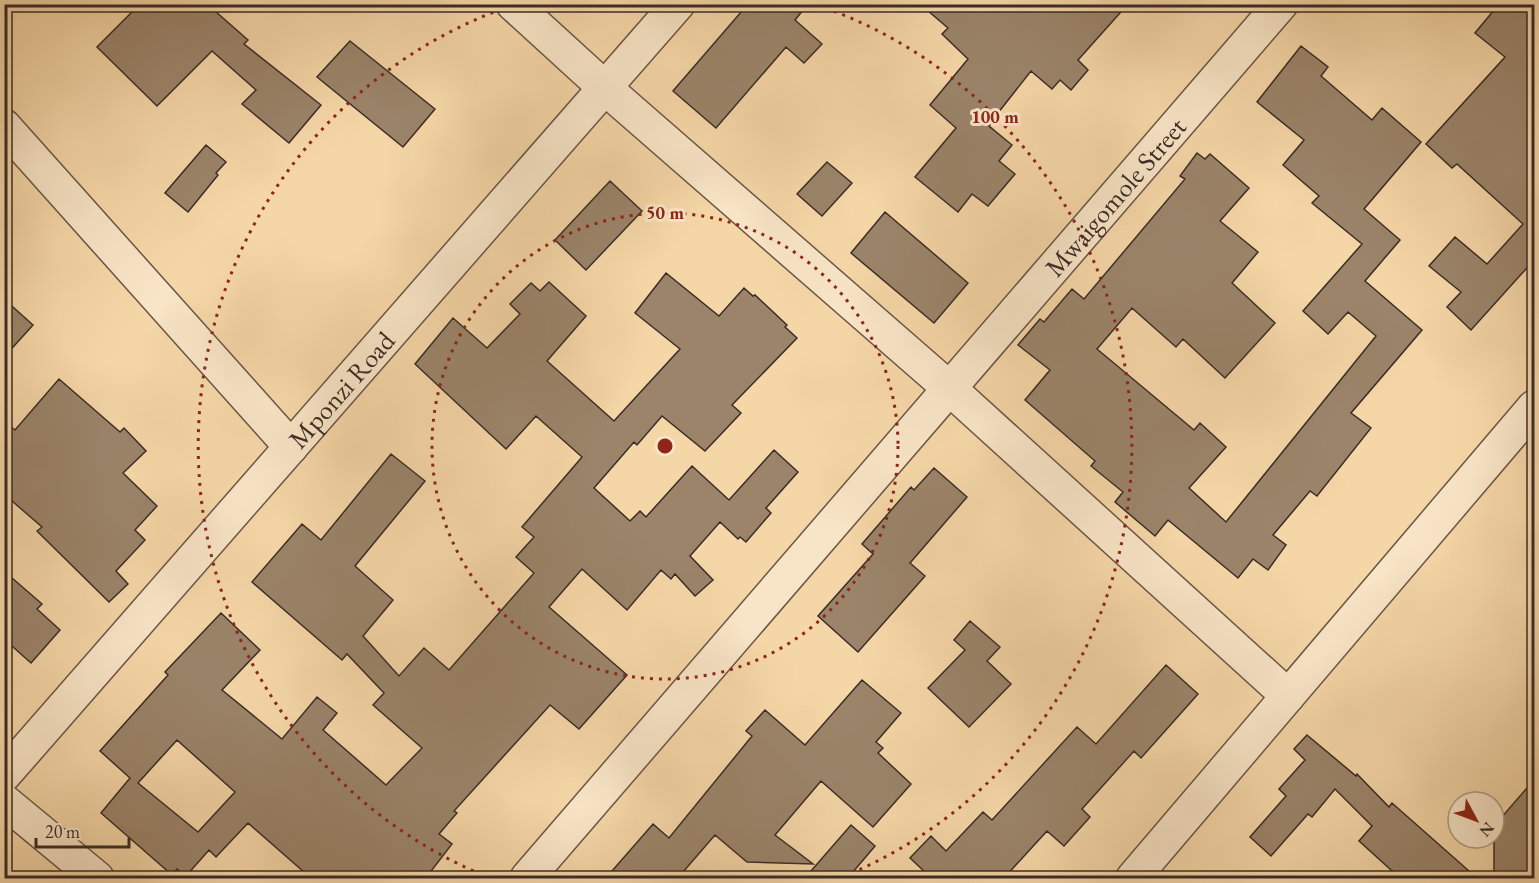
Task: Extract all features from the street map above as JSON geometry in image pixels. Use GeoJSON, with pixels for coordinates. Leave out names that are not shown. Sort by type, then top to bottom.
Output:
{"type":"FeatureCollection","features":[{"type":"Feature","properties":{"kind":"street"},"geometry":{"type":"LineString","coordinates":[[513,4],[605,88],[949,388],[1288,696]]}},
{"type":"Feature","properties":{"kind":"street","name":"Mponzi Road"},"geometry":{"type":"LineString","coordinates":[[4,775],[678,4]]}},
{"type":"Feature","properties":{"kind":"street","name":"Mwaigomole Street"},"geometry":{"type":"LineString","coordinates":[[527,879],[1281,4]]}},
{"type":"Feature","properties":{"kind":"street"},"geometry":{"type":"LineString","coordinates":[[4,126],[291,447]]}},
{"type":"Feature","properties":{"kind":"street"},"geometry":{"type":"LineString","coordinates":[[1133,879],[1534,407]]}},
{"type":"Feature","properties":{"kind":"street"},"geometry":{"type":"LineString","coordinates":[[4,801],[97,879]]}},
{"type":"Feature","properties":{"kind":"building"},"geometry":{"type":"Polygon","coordinates":[[[140,4],[207,4],[248,40],[244,44],[321,105],[289,143],[242,104],[256,90],[212,51],[157,106],[97,47],[140,4]]]}},
{"type":"Feature","properties":{"kind":"building"},"geometry":{"type":"Polygon","coordinates":[[[748,4],[808,4],[795,20],[822,44],[804,63],[786,47],[716,128],[673,91],[748,4]]]}},
{"type":"Feature","properties":{"kind":"building"},"geometry":{"type":"Polygon","coordinates":[[[920,4],[1128,4],[1078,60],[1088,70],[1071,90],[1060,80],[1052,89],[1031,71],[998,113],[989,126],[1012,145],[999,161],[1015,174],[988,206],[972,194],[958,212],[915,177],[956,128],[930,105],[968,59],[942,34],[948,28],[920,4]]]}},
{"type":"Feature","properties":{"kind":"building"},"geometry":{"type":"Polygon","coordinates":[[[1499,4],[1534,4],[1534,260],[1471,330],[1447,307],[1461,292],[1429,266],[1455,237],[1487,264],[1523,224],[1457,164],[1452,168],[1426,144],[1505,57],[1475,33],[1499,4]]]}},
{"type":"Feature","properties":{"kind":"building"},"geometry":{"type":"Polygon","coordinates":[[[350,41],[435,109],[403,147],[317,77],[350,41]]]}},
{"type":"Feature","properties":{"kind":"building"},"geometry":{"type":"Polygon","coordinates":[[[1301,46],[1328,67],[1321,76],[1372,120],[1382,108],[1421,142],[1364,209],[1400,240],[1365,281],[1422,330],[1351,413],[1371,428],[1317,496],[1310,491],[1273,535],[1286,545],[1268,570],[1253,559],[1238,578],[1168,520],[1155,536],[1115,502],[1123,492],[1091,466],[1095,461],[1025,400],[1050,370],[1018,345],[1040,319],[1044,322],[1072,289],[1084,299],[1185,179],[1180,176],[1197,153],[1205,159],[1210,154],[1249,188],[1220,221],[1258,252],[1232,283],[1275,323],[1225,378],[1183,339],[1176,347],[1132,308],[1097,349],[1194,430],[1200,423],[1226,447],[1189,488],[1226,522],[1376,336],[1348,312],[1328,334],[1303,311],[1362,244],[1312,203],[1319,196],[1283,165],[1304,140],[1257,102],[1301,46]]]}},
{"type":"Feature","properties":{"kind":"building"},"geometry":{"type":"Polygon","coordinates":[[[206,145],[226,162],[188,212],[165,193],[206,145]]]}},
{"type":"Feature","properties":{"kind":"building"},"geometry":{"type":"Polygon","coordinates":[[[827,162],[852,183],[822,216],[797,194],[827,162]]]}},
{"type":"Feature","properties":{"kind":"building"},"geometry":{"type":"Polygon","coordinates":[[[610,181],[642,211],[586,270],[555,240],[610,181]]]}},
{"type":"Feature","properties":{"kind":"building"},"geometry":{"type":"Polygon","coordinates":[[[885,212],[968,283],[934,323],[851,253],[885,212]]]}},
{"type":"Feature","properties":{"kind":"building"},"geometry":{"type":"Polygon","coordinates":[[[666,273],[719,316],[744,288],[753,296],[755,295],[787,325],[785,327],[797,338],[732,405],[741,413],[705,451],[662,416],[637,445],[634,442],[594,488],[630,521],[640,511],[646,517],[692,466],[729,500],[774,450],[798,472],[766,508],[771,513],[746,542],[740,537],[738,539],[720,522],[690,556],[713,580],[695,596],[675,574],[671,579],[661,570],[627,610],[582,569],[549,607],[627,675],[579,729],[550,705],[454,811],[457,813],[439,834],[452,844],[425,879],[312,879],[248,823],[216,857],[209,850],[186,876],[177,869],[172,875],[101,813],[130,778],[100,751],[168,675],[165,672],[221,613],[260,650],[222,690],[282,739],[317,697],[337,713],[323,730],[386,785],[422,748],[373,705],[384,693],[347,654],[342,660],[252,582],[302,524],[321,540],[391,454],[425,481],[355,566],[393,600],[363,636],[399,676],[424,648],[449,670],[534,573],[516,557],[534,537],[522,527],[582,457],[536,416],[506,449],[415,364],[453,318],[487,348],[520,314],[510,304],[531,283],[540,291],[549,282],[586,316],[547,361],[614,421],[680,349],[635,313],[666,273]],[[177,740],[138,783],[198,832],[235,792],[177,740]]]}},
{"type":"Feature","properties":{"kind":"building"},"geometry":{"type":"Polygon","coordinates":[[[4,299],[33,325],[4,357],[4,299]]]}},
{"type":"Feature","properties":{"kind":"building"},"geometry":{"type":"Polygon","coordinates":[[[59,379],[120,432],[124,428],[146,451],[123,473],[157,506],[135,530],[145,540],[116,571],[128,584],[109,602],[37,531],[42,527],[4,494],[4,421],[15,430],[59,379]]]}},
{"type":"Feature","properties":{"kind":"building"},"geometry":{"type":"Polygon","coordinates":[[[934,468],[967,497],[910,563],[925,576],[858,652],[818,616],[873,554],[862,544],[911,487],[914,490],[934,468]]]}},
{"type":"Feature","properties":{"kind":"building"},"geometry":{"type":"Polygon","coordinates":[[[4,571],[42,604],[37,609],[60,630],[31,663],[4,639],[4,571]]]}},
{"type":"Feature","properties":{"kind":"building"},"geometry":{"type":"Polygon","coordinates":[[[970,621],[1000,647],[987,661],[1011,684],[969,727],[928,688],[965,650],[954,640],[970,621]]]}},
{"type":"Feature","properties":{"kind":"building"},"geometry":{"type":"Polygon","coordinates":[[[1166,665],[1198,694],[1141,758],[1134,751],[1082,809],[1090,817],[1064,846],[1047,831],[1003,879],[921,879],[926,873],[910,858],[931,836],[946,851],[983,812],[992,820],[1077,727],[1096,744],[1166,665]]]}},
{"type":"Feature","properties":{"kind":"building"},"geometry":{"type":"Polygon","coordinates":[[[862,680],[901,713],[876,742],[883,748],[878,753],[911,784],[873,827],[821,781],[775,835],[813,864],[747,862],[715,835],[677,879],[605,879],[653,824],[669,838],[752,736],[746,731],[765,710],[805,745],[862,680]]]}},
{"type":"Feature","properties":{"kind":"building"},"geometry":{"type":"Polygon","coordinates":[[[1307,735],[1356,776],[1357,774],[1389,807],[1392,803],[1478,879],[1401,879],[1359,841],[1372,826],[1335,789],[1312,817],[1308,814],[1271,856],[1250,837],[1286,796],[1279,789],[1305,760],[1294,749],[1307,735]]]}},
{"type":"Feature","properties":{"kind":"building"},"geometry":{"type":"Polygon","coordinates":[[[1534,780],[1534,879],[1494,879],[1494,850],[1506,850],[1506,812],[1534,780]]]}},
{"type":"Feature","properties":{"kind":"building"},"geometry":{"type":"Polygon","coordinates":[[[851,825],[875,846],[847,879],[804,879],[851,825]]]}}]}
